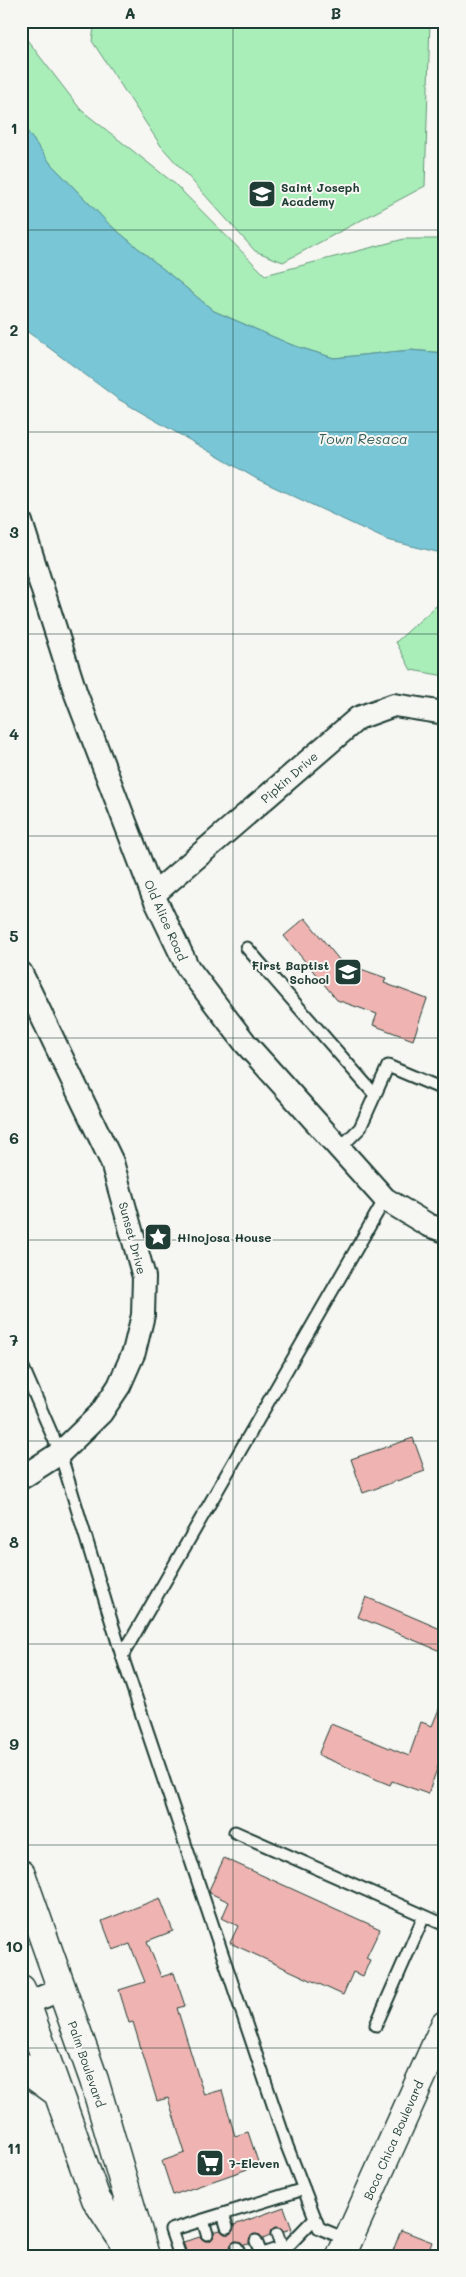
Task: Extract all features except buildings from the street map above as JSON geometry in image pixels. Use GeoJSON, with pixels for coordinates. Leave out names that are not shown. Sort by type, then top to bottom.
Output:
{"type":"FeatureCollection","features":[{"type":"Feature","properties":{"kind":"main road","name":"Palm Boulevard"},"geometry":{"type":"LineString","coordinates":[[21,1874],[94,2080],[145,2256]]}},
{"type":"Feature","properties":{"kind":"main road"},"geometry":{"type":"LineString","coordinates":[[23,2000],[96,2200],[133,2256]]}},
{"type":"Feature","properties":{"kind":"main road","name":"Boca Chica Boulevard"},"geometry":{"type":"LineString","coordinates":[[345,2248],[445,2024]]}},
{"type":"Feature","properties":{"kind":"main road"},"geometry":{"type":"LineString","coordinates":[[21,2066],[58,2093]]}},
{"type":"Feature","properties":{"kind":"street","name":"Old Alice Road"},"geometry":{"type":"LineString","coordinates":[[21,522],[76,694],[153,895],[188,968],[246,1044],[385,1198],[428,1225],[445,1231]]}},
{"type":"Feature","properties":{"kind":"street","name":"Pipkin Drive"},"geometry":{"type":"LineString","coordinates":[[153,895],[358,718],[394,705],[445,713]]}},
{"type":"Feature","properties":{"kind":"street","name":"Sunset Drive"},"geometry":{"type":"LineString","coordinates":[[21,973],[112,1162],[144,1277],[143,1315],[134,1352],[119,1386],[101,1412],[60,1453],[21,1478]]}},
{"type":"Feature","properties":{"kind":"street"},"geometry":{"type":"LineString","coordinates":[[23,2000],[62,1989]]}},
{"type":"Feature","properties":{"kind":"lane"},"geometry":{"type":"LineString","coordinates":[[246,948],[375,1095]]}},
{"type":"Feature","properties":{"kind":"lane"},"geometry":{"type":"LineString","coordinates":[[339,1149],[360,1128],[388,1066],[445,1090]]}},
{"type":"Feature","properties":{"kind":"lane"},"geometry":{"type":"LineString","coordinates":[[122,1656],[385,1198]]}},
{"type":"Feature","properties":{"kind":"lane"},"geometry":{"type":"LineString","coordinates":[[21,1363],[60,1453],[122,1656],[287,2146],[319,2228],[345,2248]]}},
{"type":"Feature","properties":{"kind":"lane"},"geometry":{"type":"LineString","coordinates":[[235,1832],[445,1925]]}},
{"type":"Feature","properties":{"kind":"lane"},"geometry":{"type":"LineString","coordinates":[[376,2025],[424,1916]]}},
{"type":"Feature","properties":{"kind":"lane"},"geometry":{"type":"LineString","coordinates":[[180,2256],[171,2230],[304,2189]]}},
{"type":"Feature","properties":{"kind":"lane"},"geometry":{"type":"LineString","coordinates":[[266,2201],[270,2212]]}},
{"type":"Feature","properties":{"kind":"lane"},"geometry":{"type":"LineString","coordinates":[[245,2208],[248,2220]]}},
{"type":"Feature","properties":{"kind":"lane"},"geometry":{"type":"LineString","coordinates":[[223,2214],[227,2227]]}},
{"type":"Feature","properties":{"kind":"lane"},"geometry":{"type":"LineString","coordinates":[[256,2241],[258,2255],[285,2247],[315,2218]]}},
{"type":"Feature","properties":{"kind":"lane"},"geometry":{"type":"LineString","coordinates":[[203,2220],[207,2234]]}},
{"type":"Feature","properties":{"kind":"lane"},"geometry":{"type":"LineString","coordinates":[[277,2234],[285,2247],[296,2256]]}},
{"type":"Feature","properties":{"kind":"green space"},"geometry":{"type":"Polygon","coordinates":[[[95,21],[430,21],[425,186],[283,262],[255,251],[161,146],[92,41],[95,21]]]}},
{"type":"Feature","properties":{"kind":"green space"},"geometry":{"type":"Polygon","coordinates":[[[21,32],[81,110],[175,184],[265,275],[404,239],[445,239],[445,353],[410,350],[334,358],[292,345],[214,311],[109,224],[51,164],[21,123],[21,32]]]}},
{"type":"Feature","properties":{"kind":"green space"},"geometry":{"type":"Polygon","coordinates":[[[445,598],[445,676],[411,670],[396,642],[445,598]]]}},
{"type":"Feature","properties":{"kind":"water","name":"Town Resaca"},"geometry":{"type":"Polygon","coordinates":[[[21,123],[51,164],[109,224],[214,311],[292,345],[334,358],[410,350],[445,353],[445,554],[387,540],[257,479],[118,399],[21,327],[21,123]]]}},
{"type":"Feature","properties":{"kind":"place","name":"Saint Joseph Academy"},"geometry":{"type":"Point","coordinates":[262,194]}},
{"type":"Feature","properties":{"kind":"place","name":"First Baptist School"},"geometry":{"type":"Point","coordinates":[348,972]}},
{"type":"Feature","properties":{"kind":"place","name":"Hinojosa House"},"geometry":{"type":"Point","coordinates":[158,1237]}},
{"type":"Feature","properties":{"kind":"place","name":"7-Eleven"},"geometry":{"type":"Point","coordinates":[210,2163]}}]}
